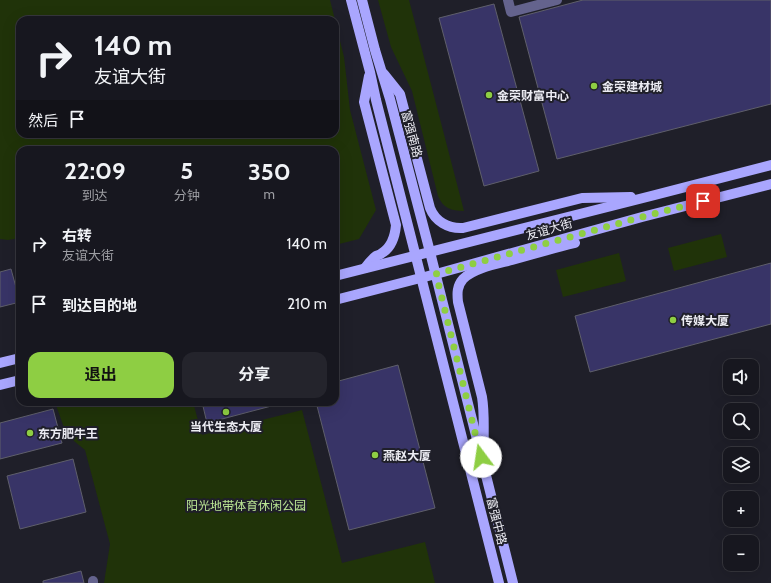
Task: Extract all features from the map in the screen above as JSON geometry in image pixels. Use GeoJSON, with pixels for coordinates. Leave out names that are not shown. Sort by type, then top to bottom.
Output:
{"type":"FeatureCollection","features":[{"type":"Feature","properties":{"kind":"main road"},"geometry":{"type":"LineString","coordinates":[[350,0],[370,72],[416,255]]}},
{"type":"Feature","properties":{"kind":"main road","name":"富强南路"},"geometry":{"type":"LineString","coordinates":[[362,0],[436,274]]}},
{"type":"Feature","properties":{"kind":"main road"},"geometry":{"type":"LineString","coordinates":[[380,70],[400,94],[432,214],[451,228],[462,228],[582,198],[651,196]]}},
{"type":"Feature","properties":{"kind":"main road"},"geometry":{"type":"LineString","coordinates":[[364,269],[375,257],[383,253],[392,243],[395,237],[396,225],[364,102],[370,72]]}},
{"type":"Feature","properties":{"kind":"main road","name":"友谊大街"},"geometry":{"type":"LineString","coordinates":[[339,275],[771,165]]}},
{"type":"Feature","properties":{"kind":"main road","name":"友谊大街"},"geometry":{"type":"LineString","coordinates":[[339,299],[436,274],[642,217],[771,184]]}},
{"type":"Feature","properties":{"kind":"main road"},"geometry":{"type":"LineString","coordinates":[[485,472],[483,432],[484,411],[482,397],[458,302],[458,288],[460,283],[468,275],[478,270],[605,234],[642,217]]}},
{"type":"Feature","properties":{"kind":"main road","name":"富强中路"},"geometry":{"type":"LineString","coordinates":[[416,255],[499,583]]}},
{"type":"Feature","properties":{"kind":"main road","name":"富强中路"},"geometry":{"type":"LineString","coordinates":[[436,274],[513,583]]}},
{"type":"Feature","properties":{"kind":"main road"},"geometry":{"type":"LineString","coordinates":[[0,363],[16,359]]}},
{"type":"Feature","properties":{"kind":"main road"},"geometry":{"type":"LineString","coordinates":[[0,385],[16,381]]}},
{"type":"Feature","properties":{"kind":"lane"},"geometry":{"type":"LineString","coordinates":[[508,0],[511,12],[557,0]]}},
{"type":"Feature","properties":{"kind":"green space"},"geometry":{"type":"Polygon","coordinates":[[[0,0],[330,0],[334,16],[16,16],[16,138],[339,138],[339,37],[344,57],[350,110],[376,210],[359,239],[339,244],[339,146],[16,146],[16,239],[0,239],[0,0]]]}},
{"type":"Feature","properties":{"kind":"green space"},"geometry":{"type":"Polygon","coordinates":[[[378,0],[409,0],[464,211],[448,208],[442,203],[438,196],[412,91],[391,47],[378,0]]]}},
{"type":"Feature","properties":{"kind":"green space"},"geometry":{"type":"Polygon","coordinates":[[[721,234],[727,257],[674,271],[668,248],[721,234]]]}},
{"type":"Feature","properties":{"kind":"green space"},"geometry":{"type":"Polygon","coordinates":[[[619,253],[626,281],[563,297],[556,270],[619,253]]]}},
{"type":"Feature","properties":{"kind":"green space","name":"阳光地带体育休闲公园"},"geometry":{"type":"Polygon","coordinates":[[[56,406],[194,406],[202,435],[302,410],[342,563],[425,542],[435,583],[104,583],[110,544],[85,450],[74,441],[63,425],[56,406]]]}},
{"type":"Feature","properties":{"kind":"building","name":"金荣建材城"},"geometry":{"type":"Polygon","coordinates":[[[583,0],[771,0],[771,104],[557,159],[519,17],[583,0]]]}},
{"type":"Feature","properties":{"kind":"building","name":"金荣财富中心"},"geometry":{"type":"Polygon","coordinates":[[[494,4],[539,171],[484,186],[439,18],[494,4]]]}},
{"type":"Feature","properties":{"kind":"building","name":"传媒大厦"},"geometry":{"type":"Polygon","coordinates":[[[771,263],[771,324],[590,372],[575,316],[771,263]]]}},
{"type":"Feature","properties":{"kind":"building"},"geometry":{"type":"Polygon","coordinates":[[[11,269],[16,287],[16,303],[0,307],[0,272],[11,269]]]}},
{"type":"Feature","properties":{"kind":"building","name":"燕赵大厦"},"geometry":{"type":"Polygon","coordinates":[[[398,365],[435,508],[349,530],[317,406],[339,406],[339,381],[398,365]]]}},
{"type":"Feature","properties":{"kind":"building","name":"当代生态大厦"},"geometry":{"type":"Polygon","coordinates":[[[203,406],[271,406],[207,423],[203,406]]]}},
{"type":"Feature","properties":{"kind":"building","name":"东方肥牛王"},"geometry":{"type":"Polygon","coordinates":[[[53,409],[62,443],[0,459],[0,423],[53,409]]]}},
{"type":"Feature","properties":{"kind":"building"},"geometry":{"type":"Polygon","coordinates":[[[73,459],[86,512],[20,529],[7,476],[73,459]]]}},
{"type":"Feature","properties":{"kind":"building"},"geometry":{"type":"Polygon","coordinates":[[[81,571],[84,583],[43,583],[43,581],[81,571]]]}},
{"type":"Feature","properties":{"kind":"place","name":"金荣建材城"},"geometry":{"type":"Point","coordinates":[594,86]}},
{"type":"Feature","properties":{"kind":"place","name":"金荣财富中心"},"geometry":{"type":"Point","coordinates":[489,95]}},
{"type":"Feature","properties":{"kind":"place","name":"传媒大厦"},"geometry":{"type":"Point","coordinates":[673,320]}},
{"type":"Feature","properties":{"kind":"place","name":"当代生态大厦"},"geometry":{"type":"Point","coordinates":[226,412]}},
{"type":"Feature","properties":{"kind":"place","name":"东方肥牛王"},"geometry":{"type":"Point","coordinates":[30,433]}},
{"type":"Feature","properties":{"kind":"place","name":"燕赵大厦"},"geometry":{"type":"Point","coordinates":[375,455]}},
{"type":"Feature","properties":{"kind":"route"},"geometry":{"type":"LineString","coordinates":[[481,457],[436,274],[703,201]]}}]}
